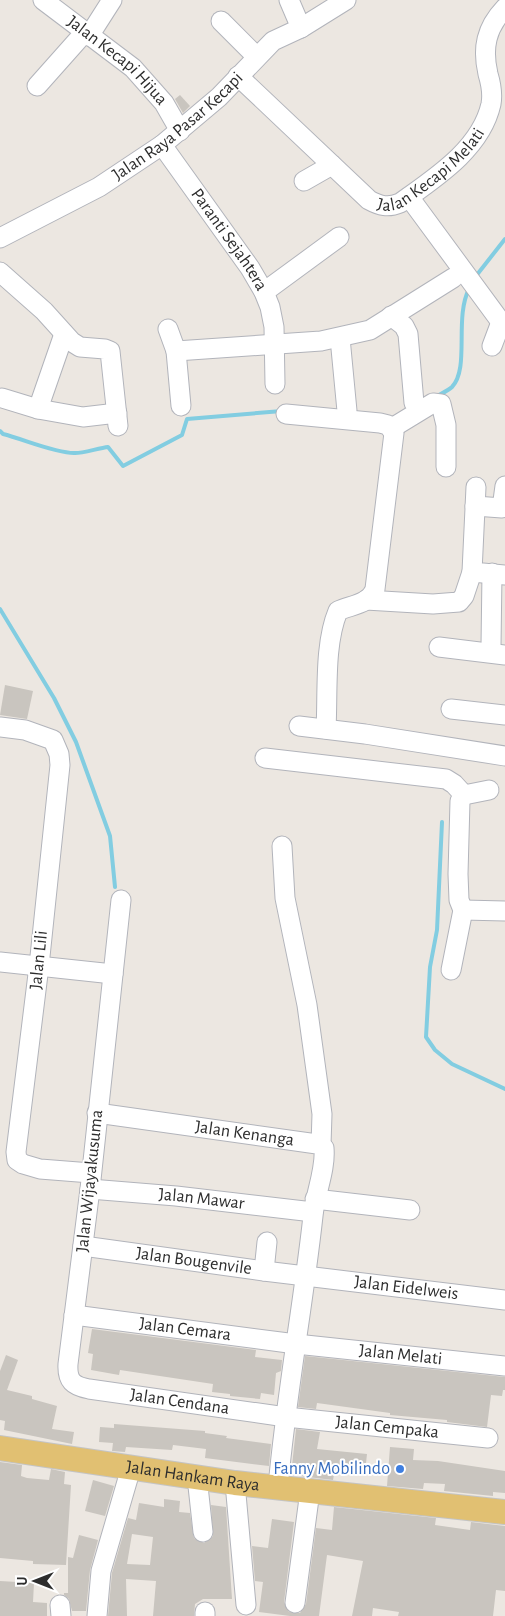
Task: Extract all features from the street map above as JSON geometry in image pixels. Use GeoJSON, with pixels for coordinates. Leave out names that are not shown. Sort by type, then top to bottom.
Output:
{"type":"FeatureCollection","features":[{"type":"Feature","properties":{"kind":"main road","name":"Jalan Hankam Raya"},"geometry":{"type":"LineString","coordinates":[[0,1448],[235,1483],[505,1512]]}},
{"type":"Feature","properties":{"kind":"street","name":"Jalan Kecapi Hijua"},"geometry":{"type":"LineString","coordinates":[[43,0],[133,68],[149,84],[180,131]]}},
{"type":"Feature","properties":{"kind":"street"},"geometry":{"type":"LineString","coordinates":[[37,86],[87,34],[112,0]]}},
{"type":"Feature","properties":{"kind":"street"},"geometry":{"type":"LineString","coordinates":[[289,0],[301,28]]}},
{"type":"Feature","properties":{"kind":"street","name":"Jalan Raya Pasar Kecapi"},"geometry":{"type":"LineString","coordinates":[[0,238],[98,187],[162,145],[219,97],[256,56],[273,41],[301,28],[346,0]]}},
{"type":"Feature","properties":{"kind":"street","name":"Jalan Kecapi Melati"},"geometry":{"type":"LineString","coordinates":[[238,76],[376,204],[393,206],[444,171],[463,152],[488,115],[492,93],[484,60],[484,48],[487,35],[496,17],[505,8]]}},
{"type":"Feature","properties":{"kind":"street"},"geometry":{"type":"LineString","coordinates":[[221,21],[256,56]]}},
{"type":"Feature","properties":{"kind":"street","name":"Paranti Sejahtera"},"geometry":{"type":"LineString","coordinates":[[162,145],[250,268],[264,292],[270,307],[274,344],[275,384]]}},
{"type":"Feature","properties":{"kind":"street"},"geometry":{"type":"LineString","coordinates":[[304,181],[332,165]]}},
{"type":"Feature","properties":{"kind":"street"},"geometry":{"type":"LineString","coordinates":[[408,197],[503,323],[492,346]]}},
{"type":"Feature","properties":{"kind":"street"},"geometry":{"type":"LineString","coordinates":[[264,292],[339,237]]}},
{"type":"Feature","properties":{"kind":"street"},"geometry":{"type":"LineString","coordinates":[[0,272],[80,347],[106,348],[110,351],[117,419],[83,418],[38,409],[2,398]]}},
{"type":"Feature","properties":{"kind":"street"},"geometry":{"type":"LineString","coordinates":[[176,351],[340,338],[370,330],[452,278]]}},
{"type":"Feature","properties":{"kind":"street"},"geometry":{"type":"LineString","coordinates":[[391,316],[404,326],[408,334],[414,403]]}},
{"type":"Feature","properties":{"kind":"street"},"geometry":{"type":"LineString","coordinates":[[168,329],[176,351],[181,406]]}},
{"type":"Feature","properties":{"kind":"street"},"geometry":{"type":"LineString","coordinates":[[38,409],[64,334]]}},
{"type":"Feature","properties":{"kind":"street"},"geometry":{"type":"LineString","coordinates":[[340,338],[347,411]]}},
{"type":"Feature","properties":{"kind":"street"},"geometry":{"type":"LineString","coordinates":[[392,428],[433,403],[440,404],[446,425],[446,467]]}},
{"type":"Feature","properties":{"kind":"street"},"geometry":{"type":"LineString","coordinates":[[286,414],[380,423],[392,428],[394,433],[373,595],[366,600],[338,611],[335,618],[329,663],[326,729]]}},
{"type":"Feature","properties":{"kind":"street"},"geometry":{"type":"LineString","coordinates":[[475,506],[502,508],[505,486]]}},
{"type":"Feature","properties":{"kind":"street"},"geometry":{"type":"LineString","coordinates":[[366,600],[433,604],[459,602],[464,596],[472,572],[476,487]]}},
{"type":"Feature","properties":{"kind":"street"},"geometry":{"type":"LineString","coordinates":[[439,647],[498,651],[498,574],[472,572]]}},
{"type":"Feature","properties":{"kind":"street"},"geometry":{"type":"LineString","coordinates":[[451,709],[505,715]]}},
{"type":"Feature","properties":{"kind":"street"},"geometry":{"type":"LineString","coordinates":[[299,726],[505,756]]}},
{"type":"Feature","properties":{"kind":"street","name":"Jalan Lili"},"geometry":{"type":"LineString","coordinates":[[0,727],[25,730],[48,737],[53,740],[59,754],[39,966],[16,1152],[17,1160],[23,1164],[40,1169],[90,1181]]}},
{"type":"Feature","properties":{"kind":"street"},"geometry":{"type":"LineString","coordinates":[[265,758],[446,780],[454,784],[464,795]]}},
{"type":"Feature","properties":{"kind":"street"},"geometry":{"type":"LineString","coordinates":[[451,970],[463,910],[459,900],[458,874],[460,801],[464,795],[489,790]]}},
{"type":"Feature","properties":{"kind":"street"},"geometry":{"type":"LineString","coordinates":[[278,1488],[286,1417],[307,1276],[314,1206],[324,1154],[324,1148],[321,1145],[322,1114],[307,1005],[285,898],[282,846]]}},
{"type":"Feature","properties":{"kind":"street","name":"Jalan Wijayakusuma"},"geometry":{"type":"LineString","coordinates":[[75,1386],[67,1374],[121,900]]}},
{"type":"Feature","properties":{"kind":"street"},"geometry":{"type":"LineString","coordinates":[[463,910],[505,911]]}},
{"type":"Feature","properties":{"kind":"street"},"geometry":{"type":"LineString","coordinates":[[0,962],[113,974]]}},
{"type":"Feature","properties":{"kind":"street","name":"Jalan Kenanga"},"geometry":{"type":"LineString","coordinates":[[97,1114],[321,1145]]}},
{"type":"Feature","properties":{"kind":"street","name":"Jalan Mawar"},"geometry":{"type":"LineString","coordinates":[[90,1181],[176,1196],[314,1206],[410,1210]]}},
{"type":"Feature","properties":{"kind":"street"},"geometry":{"type":"LineString","coordinates":[[264,1271],[267,1242]]}},
{"type":"Feature","properties":{"kind":"street","name":"Jalan Bougenvile"},"geometry":{"type":"LineString","coordinates":[[82,1246],[307,1276]]}},
{"type":"Feature","properties":{"kind":"street","name":"Jalan Eidelweis"},"geometry":{"type":"LineString","coordinates":[[307,1276],[505,1300]]}},
{"type":"Feature","properties":{"kind":"street","name":"Jalan Cemara"},"geometry":{"type":"LineString","coordinates":[[74,1315],[296,1344]]}},
{"type":"Feature","properties":{"kind":"street","name":"Jalan Melati"},"geometry":{"type":"LineString","coordinates":[[296,1344],[505,1366]]}},
{"type":"Feature","properties":{"kind":"street","name":"Jalan Cendana"},"geometry":{"type":"LineString","coordinates":[[75,1386],[286,1417]]}},
{"type":"Feature","properties":{"kind":"street","name":"Jalan Cempaka"},"geometry":{"type":"LineString","coordinates":[[286,1417],[488,1438]]}},
{"type":"Feature","properties":{"kind":"street"},"geometry":{"type":"LineString","coordinates":[[97,1616],[101,1570],[131,1468]]}},
{"type":"Feature","properties":{"kind":"street"},"geometry":{"type":"LineString","coordinates":[[197,1477],[203,1532]]}},
{"type":"Feature","properties":{"kind":"street"},"geometry":{"type":"LineString","coordinates":[[235,1483],[246,1605]]}},
{"type":"Feature","properties":{"kind":"street"},"geometry":{"type":"LineString","coordinates":[[295,1603],[310,1491]]}},
{"type":"Feature","properties":{"kind":"building"},"geometry":{"type":"Polygon","coordinates":[[[180,95],[190,106],[183,113],[175,99],[180,95]]]}},
{"type":"Feature","properties":{"kind":"building"},"geometry":{"type":"Polygon","coordinates":[[[5,685],[33,691],[27,719],[0,715],[5,685]]]}},
{"type":"Feature","properties":{"kind":"building"},"geometry":{"type":"Polygon","coordinates":[[[92,1329],[256,1350],[255,1357],[282,1360],[281,1371],[276,1373],[274,1395],[261,1393],[260,1399],[212,1392],[213,1384],[120,1370],[119,1375],[91,1370],[93,1354],[88,1353],[92,1329]]]}},
{"type":"Feature","properties":{"kind":"building"},"geometry":{"type":"Polygon","coordinates":[[[6,1355],[18,1360],[7,1390],[32,1396],[32,1399],[57,1406],[52,1429],[74,1432],[72,1444],[4,1430],[5,1421],[0,1420],[0,1371],[6,1355]]]}},
{"type":"Feature","properties":{"kind":"building"},"geometry":{"type":"Polygon","coordinates":[[[305,1356],[505,1377],[505,1390],[503,1390],[502,1396],[491,1395],[487,1427],[447,1422],[447,1420],[390,1415],[390,1413],[317,1403],[316,1409],[298,1407],[305,1356]]]}},
{"type":"Feature","properties":{"kind":"building"},"geometry":{"type":"Polygon","coordinates":[[[114,1424],[205,1431],[205,1433],[227,1436],[226,1438],[271,1444],[269,1466],[205,1458],[206,1449],[173,1445],[172,1450],[126,1447],[125,1452],[112,1451],[113,1443],[99,1442],[100,1427],[114,1428],[114,1424]]]}},
{"type":"Feature","properties":{"kind":"building"},"geometry":{"type":"Polygon","coordinates":[[[296,1429],[320,1432],[317,1449],[367,1454],[365,1472],[335,1469],[333,1480],[291,1475],[296,1429]]]}},
{"type":"Feature","properties":{"kind":"building"},"geometry":{"type":"Polygon","coordinates":[[[390,1447],[414,1449],[413,1460],[438,1461],[505,1471],[505,1493],[493,1492],[493,1496],[444,1491],[445,1484],[424,1483],[423,1489],[387,1486],[390,1447]]]}},
{"type":"Feature","properties":{"kind":"building"},"geometry":{"type":"Polygon","coordinates":[[[0,1462],[22,1465],[21,1476],[27,1478],[49,1480],[51,1469],[65,1472],[64,1484],[71,1485],[66,1565],[33,1564],[33,1561],[0,1558],[0,1462]]]}},
{"type":"Feature","properties":{"kind":"building"},"geometry":{"type":"Polygon","coordinates":[[[93,1480],[114,1486],[105,1516],[85,1511],[93,1480]]]}},
{"type":"Feature","properties":{"kind":"building"},"geometry":{"type":"Polygon","coordinates":[[[164,1499],[180,1501],[179,1512],[190,1513],[194,1538],[204,1543],[213,1536],[211,1505],[226,1507],[232,1599],[203,1599],[195,1604],[194,1616],[153,1616],[156,1581],[126,1579],[127,1616],[108,1616],[112,1573],[128,1518],[136,1520],[139,1503],[164,1507],[164,1499]],[[132,1534],[127,1564],[150,1565],[153,1537],[132,1534]]]}},
{"type":"Feature","properties":{"kind":"building"},"geometry":{"type":"Polygon","coordinates":[[[334,1507],[436,1518],[435,1525],[470,1530],[471,1522],[505,1526],[505,1591],[496,1590],[493,1616],[398,1616],[399,1612],[373,1608],[372,1616],[352,1616],[363,1561],[327,1555],[319,1616],[290,1616],[259,1612],[263,1582],[255,1581],[252,1546],[268,1548],[272,1519],[294,1522],[284,1602],[289,1612],[300,1613],[306,1604],[316,1528],[332,1530],[334,1507]]]}},
{"type":"Feature","properties":{"kind":"building"},"geometry":{"type":"Polygon","coordinates":[[[79,1535],[98,1540],[90,1570],[86,1611],[72,1611],[69,1599],[64,1593],[68,1593],[68,1557],[73,1558],[79,1535]]]}},
{"type":"Feature","properties":{"kind":"building"},"geometry":{"type":"Polygon","coordinates":[[[0,1581],[34,1583],[33,1602],[47,1603],[47,1616],[0,1616],[0,1581]]]}},
{"type":"Feature","properties":{"kind":"waterway"},"geometry":{"type":"LineString","coordinates":[[476,276],[505,239]]}},
{"type":"Feature","properties":{"kind":"waterway"},"geometry":{"type":"LineString","coordinates":[[435,397],[452,387],[457,379],[460,368],[463,314],[469,289]]}},
{"type":"Feature","properties":{"kind":"waterway"},"geometry":{"type":"LineString","coordinates":[[0,431],[3,434],[66,452],[81,453],[108,447],[123,466],[182,435],[187,419],[282,411]]}},
{"type":"Feature","properties":{"kind":"waterway"},"geometry":{"type":"LineString","coordinates":[[0,609],[54,698],[76,742],[110,836],[115,887]]}},
{"type":"Feature","properties":{"kind":"waterway"},"geometry":{"type":"LineString","coordinates":[[442,822],[437,930],[430,967],[426,1037],[435,1050],[452,1064],[505,1089]]}},
{"type":"Feature","properties":{"kind":"place","name":"Fanny Mobilindo"},"geometry":{"type":"Point","coordinates":[400,1469]}}]}
